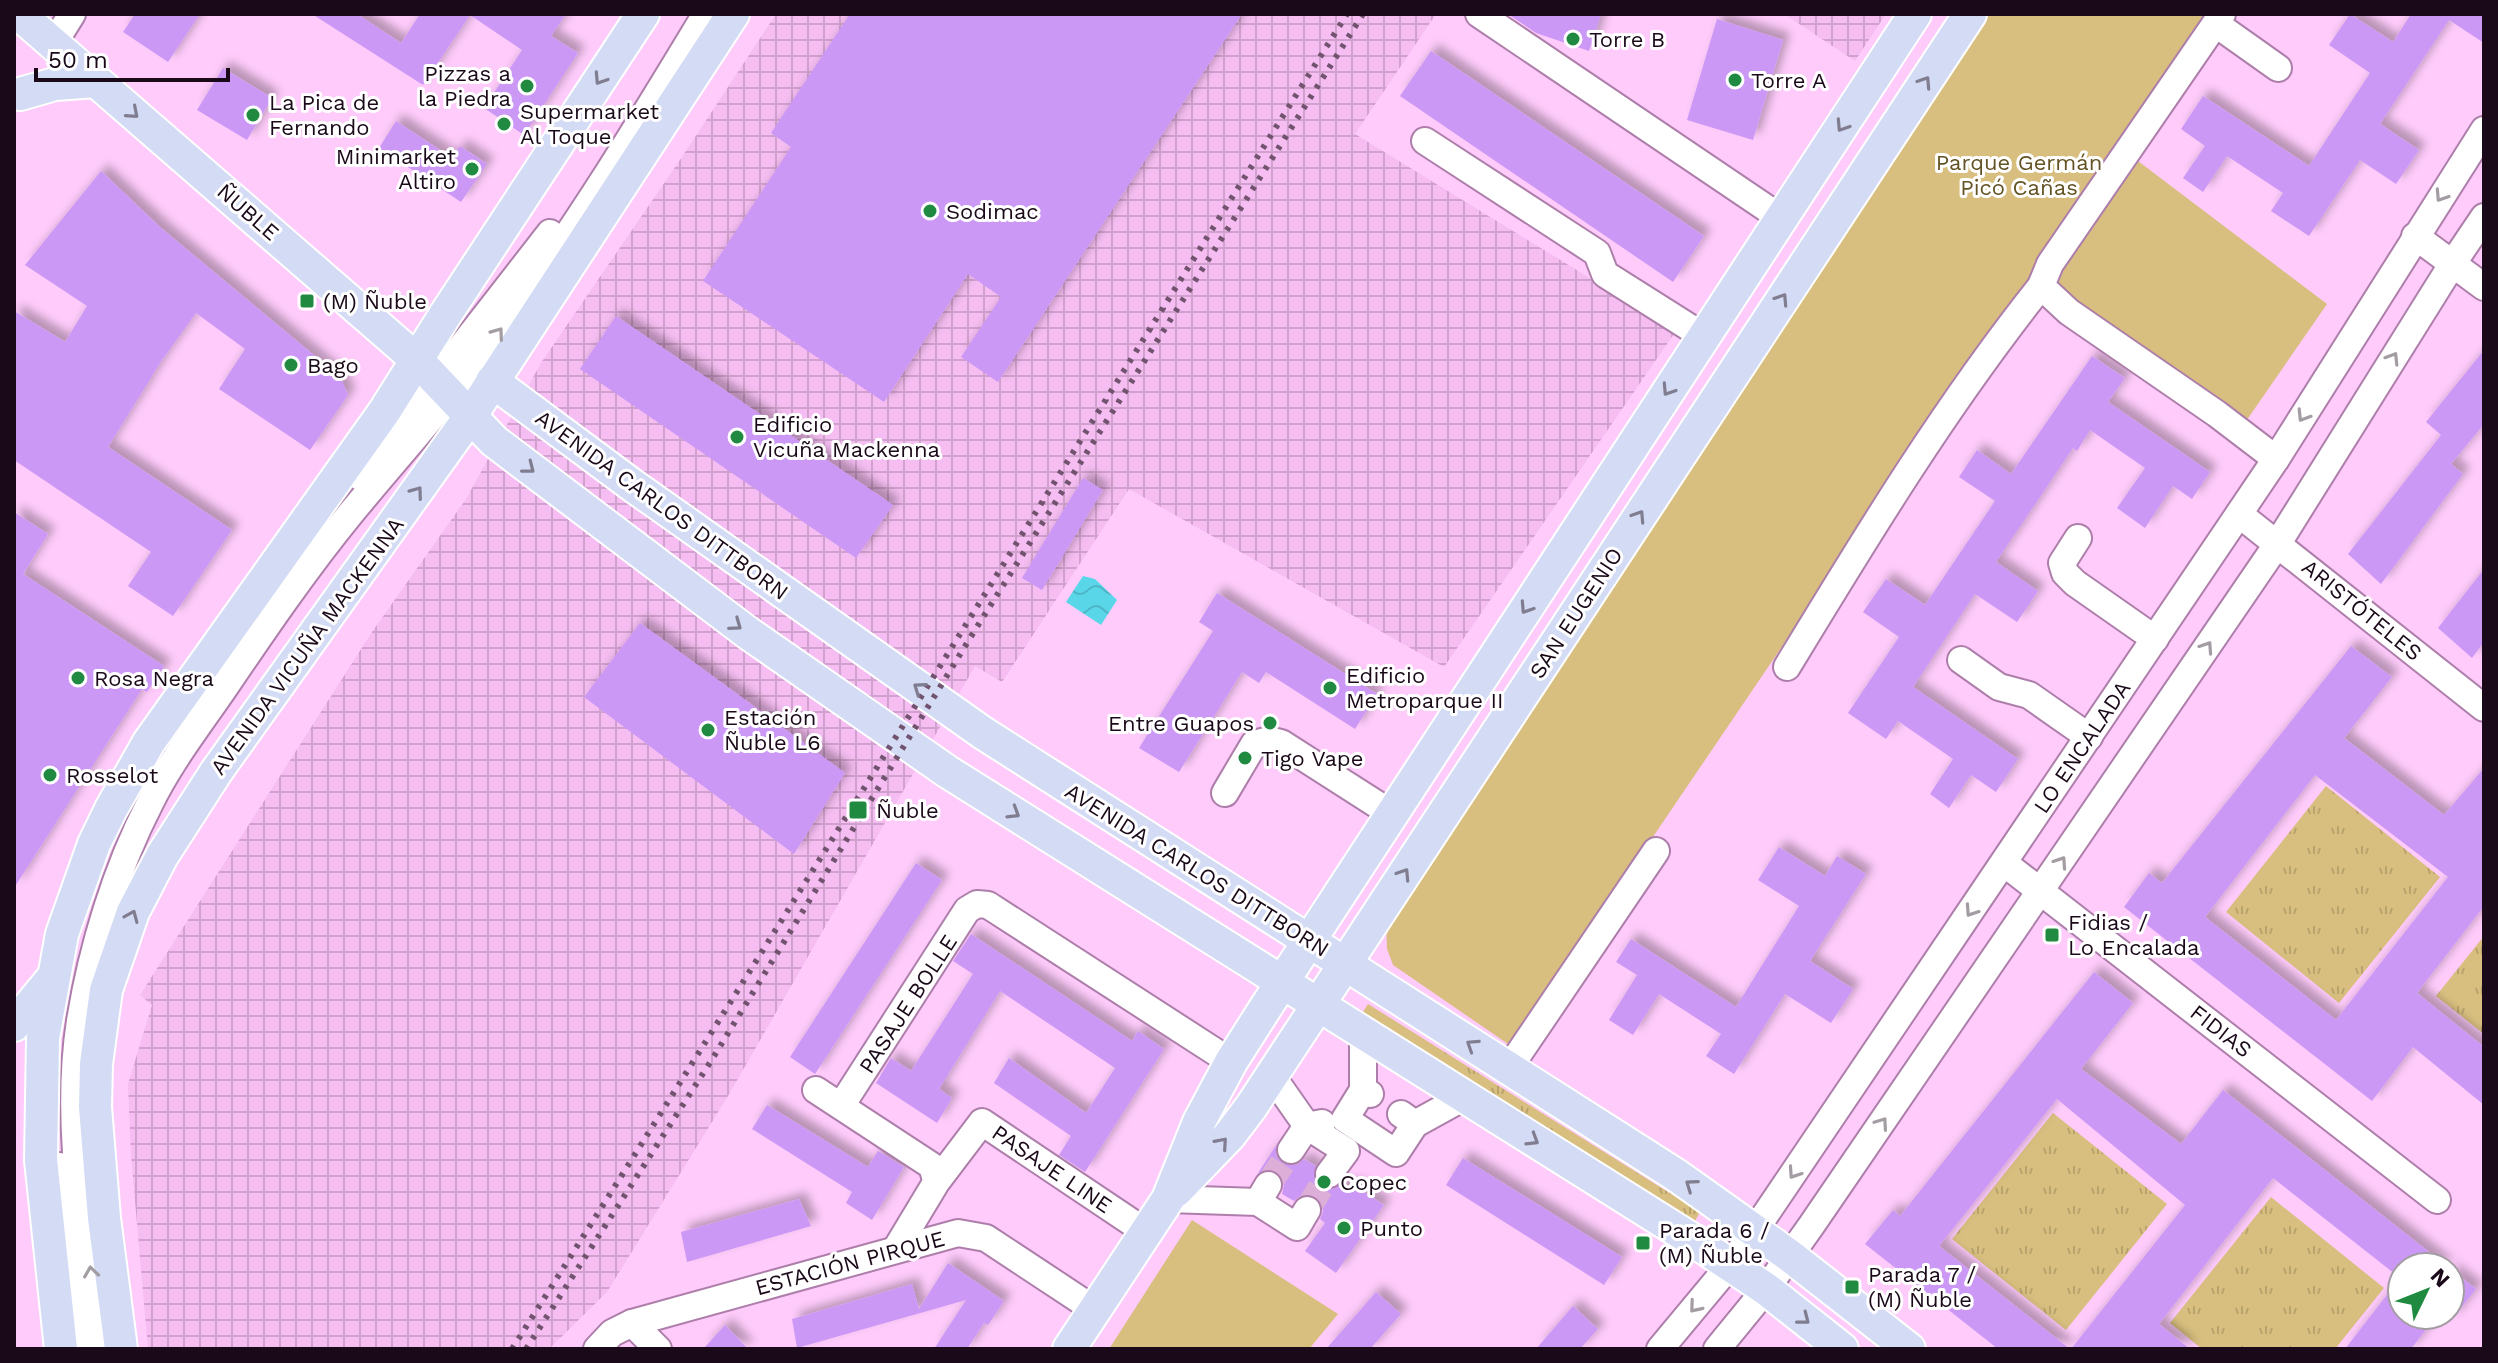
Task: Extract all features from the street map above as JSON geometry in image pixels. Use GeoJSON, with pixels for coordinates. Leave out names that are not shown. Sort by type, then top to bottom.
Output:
{"type":"FeatureCollection","features":[{"type":"Feature","properties":{"kind":"main road","name":"ÑUBLE"},"geometry":{"type":"LineString","coordinates":[[19,14],[443,387]]}},
{"type":"Feature","properties":{"kind":"main road","name":"AVENIDA VICUÑA MACKENNA"},"geometry":{"type":"LineString","coordinates":[[121,1349],[99,1177],[95,1107],[100,1027],[106,990],[118,951],[147,884],[443,387],[643,14]]}},
{"type":"Feature","properties":{"kind":"main road","name":"AVENIDA VICUÑA MACKENNA"},"geometry":{"type":"LineString","coordinates":[[61,1349],[41,1160],[43,1038],[62,934],[82,873],[129,776],[172,709],[384,412],[485,370],[733,14]]}},
{"type":"Feature","properties":{"kind":"main road","name":"SAN EUGENIO"},"geometry":{"type":"LineString","coordinates":[[1069,1349],[1168,1199],[1229,1136],[1272,1076],[1970,14]]}},
{"type":"Feature","properties":{"kind":"main road"},"geometry":{"type":"LineString","coordinates":[[1911,20],[1933,28],[1946,50]]}},
{"type":"Feature","properties":{"kind":"main road","name":"SAN EUGENIO"},"geometry":{"type":"LineString","coordinates":[[1168,1199],[1199,1122],[1231,1062],[1911,20]]}},
{"type":"Feature","properties":{"kind":"main road"},"geometry":{"type":"LineString","coordinates":[[17,99],[54,43]]}},
{"type":"Feature","properties":{"kind":"main road"},"geometry":{"type":"LineString","coordinates":[[17,99],[55,84],[96,81]]}},
{"type":"Feature","properties":{"kind":"main road","name":"AVENIDA CARLOS DITTBORN"},"geometry":{"type":"LineString","coordinates":[[485,370],[632,485],[983,733],[1676,1175],[1790,1256],[1909,1349]]}},
{"type":"Feature","properties":{"kind":"main road"},"geometry":{"type":"LineString","coordinates":[[443,387],[494,441],[627,544],[836,696],[948,772],[1730,1265],[1842,1349]]}},
{"type":"Feature","properties":{"kind":"main road"},"geometry":{"type":"LineString","coordinates":[[14,1025],[53,978]]}},
{"type":"Feature","properties":{"kind":"main road"},"geometry":{"type":"LineString","coordinates":[[14,1139],[41,1160]]}},
{"type":"Feature","properties":{"kind":"street"},"geometry":{"type":"LineString","coordinates":[[54,43],[72,14]]}},
{"type":"Feature","properties":{"kind":"street"},"geometry":{"type":"LineString","coordinates":[[101,1349],[76,1167],[74,1091],[79,1032],[88,984],[123,865],[138,827],[165,774],[253,645],[443,387],[565,211],[647,87],[690,14]]}},
{"type":"Feature","properties":{"kind":"street"},"geometry":{"type":"LineString","coordinates":[[485,370],[537,280],[706,14]]}},
{"type":"Feature","properties":{"kind":"street"},"geometry":{"type":"LineString","coordinates":[[1479,14],[1781,218]]}},
{"type":"Feature","properties":{"kind":"street"},"geometry":{"type":"LineString","coordinates":[[1787,667],[1853,558],[1995,344],[2041,286],[2050,264],[2219,19],[2278,68]]}},
{"type":"Feature","properties":{"kind":"street","name":"LO ENCALADA"},"geometry":{"type":"LineString","coordinates":[[1667,1347],[1755,1230],[2276,459],[2484,130]]}},
{"type":"Feature","properties":{"kind":"street"},"geometry":{"type":"LineString","coordinates":[[1425,141],[1597,253],[1605,274],[1703,336]]}},
{"type":"Feature","properties":{"kind":"street"},"geometry":{"type":"LineString","coordinates":[[1717,1349],[1790,1256],[2278,543],[2484,217]]}},
{"type":"Feature","properties":{"kind":"street"},"geometry":{"type":"LineString","coordinates":[[2415,236],[2484,287]]}},
{"type":"Feature","properties":{"kind":"street"},"geometry":{"type":"LineString","coordinates":[[2041,286],[2069,312],[2217,414],[2276,459]]}},
{"type":"Feature","properties":{"kind":"street"},"geometry":{"type":"LineString","coordinates":[[79,1349],[64,1219],[60,1085],[73,982],[97,891],[129,813],[164,753],[293,569],[443,387]]}},
{"type":"Feature","properties":{"kind":"street","name":"ARISTÓTELES"},"geometry":{"type":"LineString","coordinates":[[2239,514],[2484,708]]}},
{"type":"Feature","properties":{"kind":"street"},"geometry":{"type":"LineString","coordinates":[[2078,538],[2062,563],[2065,573],[2155,639]]}},
{"type":"Feature","properties":{"kind":"street"},"geometry":{"type":"LineString","coordinates":[[1961,660],[1999,687],[2029,695],[2089,737]]}},
{"type":"Feature","properties":{"kind":"street"},"geometry":{"type":"LineString","coordinates":[[1225,793],[1254,744],[1269,740],[1281,743],[1392,814]]}},
{"type":"Feature","properties":{"kind":"street"},"geometry":{"type":"LineString","coordinates":[[1509,1068],[1656,851]]}},
{"type":"Feature","properties":{"kind":"street","name":"FIDIAS"},"geometry":{"type":"LineString","coordinates":[[2004,863],[2437,1200]]}},
{"type":"Feature","properties":{"kind":"street","name":"PASAJE BOLLE"},"geometry":{"type":"LineString","coordinates":[[841,1106],[967,910],[977,904],[988,905],[1231,1062]]}},
{"type":"Feature","properties":{"kind":"street"},"geometry":{"type":"LineString","coordinates":[[1291,1150],[1307,1126],[1345,1119],[1367,1092],[1363,1034]]}},
{"type":"Feature","properties":{"kind":"street"},"geometry":{"type":"LineString","coordinates":[[1272,1076],[1307,1126],[1346,1151],[1396,1153]]}},
{"type":"Feature","properties":{"kind":"street"},"geometry":{"type":"LineString","coordinates":[[816,1090],[927,1160],[935,1173],[935,1184]]}},
{"type":"Feature","properties":{"kind":"street"},"geometry":{"type":"LineString","coordinates":[[1396,1153],[1408,1119],[1464,1097]]}},
{"type":"Feature","properties":{"kind":"street"},"geometry":{"type":"LineString","coordinates":[[1345,1119],[1396,1153]]}},
{"type":"Feature","properties":{"kind":"street","name":"PASAJE LINE"},"geometry":{"type":"LineString","coordinates":[[896,1249],[935,1184],[982,1122],[1146,1232]]}},
{"type":"Feature","properties":{"kind":"street"},"geometry":{"type":"LineString","coordinates":[[1814,1142],[1851,1168]]}},
{"type":"Feature","properties":{"kind":"street"},"geometry":{"type":"LineString","coordinates":[[1329,1174],[1346,1151]]}},
{"type":"Feature","properties":{"kind":"street"},"geometry":{"type":"LineString","coordinates":[[1168,1199],[1263,1194],[1297,1227],[1307,1210]]}},
{"type":"Feature","properties":{"kind":"street","name":"ESTACIÓN PIRQUE"},"geometry":{"type":"LineString","coordinates":[[597,1349],[612,1333],[632,1323],[958,1233],[986,1238],[1095,1310]]}},
{"type":"Feature","properties":{"kind":"street"},"geometry":{"type":"LineString","coordinates":[[632,1323],[658,1349]]}},
{"type":"Feature","properties":{"kind":"shaded area"},"geometry":{"type":"Polygon","coordinates":[[[776,14],[1436,14],[1355,134],[1676,331],[1444,667],[1129,489],[1002,682],[975,666],[728,1096],[607,1292],[549,1349],[148,1349],[128,1084],[152,1005],[140,995],[372,632],[466,499],[541,363],[776,14]]]}},
{"type":"Feature","properties":{"kind":"shaded area"},"geometry":{"type":"Polygon","coordinates":[[[1784,14],[1886,14],[1855,61],[1784,14]]]}},
{"type":"Feature","properties":{"kind":"green space","name":"Parque Germán Picó Cañas"},"geometry":{"type":"Polygon","coordinates":[[[1985,14],[2228,14],[2134,158],[2327,304],[2233,440],[2024,290],[1511,1046],[1393,965],[1387,949],[1386,918],[1985,14]]]}},
{"type":"Feature","properties":{"kind":"green space"},"geometry":{"type":"Polygon","coordinates":[[[2326,786],[2440,877],[2339,1003],[2226,912],[2326,786]]]}},
{"type":"Feature","properties":{"kind":"green space"},"geometry":{"type":"Polygon","coordinates":[[[2484,936],[2484,1034],[2436,996],[2484,936]]]}},
{"type":"Feature","properties":{"kind":"green space"},"geometry":{"type":"Polygon","coordinates":[[[1368,1004],[1700,1212],[1695,1221],[1363,1012],[1368,1004]]]}},
{"type":"Feature","properties":{"kind":"green space"},"geometry":{"type":"Polygon","coordinates":[[[2053,1113],[2167,1204],[2066,1330],[1952,1239],[2053,1113]]]}},
{"type":"Feature","properties":{"kind":"green space"},"geometry":{"type":"Polygon","coordinates":[[[2271,1197],[2384,1288],[2335,1349],[2202,1349],[2170,1323],[2271,1197]]]}},
{"type":"Feature","properties":{"kind":"green space"},"geometry":{"type":"Polygon","coordinates":[[[1192,1220],[1338,1314],[1309,1349],[1109,1349],[1192,1220]]]}},
{"type":"Feature","properties":{"kind":"water"},"geometry":{"type":"Polygon","coordinates":[[[1083,576],[1095,579],[1117,600],[1101,625],[1066,602],[1083,576]]]}},
{"type":"Feature","properties":{"kind":"building"},"geometry":{"type":"Polygon","coordinates":[[[135,14],[200,14],[168,62],[123,32],[135,14]]]}},
{"type":"Feature","properties":{"kind":"building"},"geometry":{"type":"Polygon","coordinates":[[[312,14],[357,14],[401,43],[420,14],[566,14],[551,36],[578,53],[524,135],[484,108],[522,50],[470,15],[423,85],[312,14]]]}},
{"type":"Feature","properties":{"kind":"building","name":"Sodimac"},"geometry":{"type":"Polygon","coordinates":[[[850,14],[1242,14],[998,382],[961,357],[1001,297],[968,274],[884,402],[703,281],[791,147],[771,133],[850,14]]]}},
{"type":"Feature","properties":{"kind":"building","name":"Torre B"},"geometry":{"type":"Polygon","coordinates":[[[1508,14],[1601,14],[1589,51],[1536,33],[1508,14]]]}},
{"type":"Feature","properties":{"kind":"building"},"geometry":{"type":"Polygon","coordinates":[[[2350,14],[2393,42],[2411,14],[2484,14],[2484,43],[2449,20],[2380,124],[2419,150],[2396,184],[2360,160],[2309,236],[2271,211],[2283,193],[2227,156],[2203,192],[2183,178],[2205,146],[2181,129],[2203,96],[2309,166],[2370,73],[2329,45],[2350,14]]]}},
{"type":"Feature","properties":{"kind":"building","name":"Torre A"},"geometry":{"type":"Polygon","coordinates":[[[1717,19],[1783,40],[1753,140],[1687,120],[1717,19]]]}},
{"type":"Feature","properties":{"kind":"building"},"geometry":{"type":"Polygon","coordinates":[[[1431,51],[1704,236],[1673,282],[1400,96],[1431,51]]]}},
{"type":"Feature","properties":{"kind":"building"},"geometry":{"type":"Polygon","coordinates":[[[223,68],[272,98],[247,140],[197,110],[223,68]]]}},
{"type":"Feature","properties":{"kind":"building"},"geometry":{"type":"Polygon","coordinates":[[[396,121],[452,158],[460,146],[487,164],[461,202],[379,148],[396,121]]]}},
{"type":"Feature","properties":{"kind":"building"},"geometry":{"type":"Polygon","coordinates":[[[101,171],[161,228],[340,377],[348,395],[310,450],[219,389],[245,349],[196,313],[162,360],[108,447],[232,530],[173,616],[128,586],[151,552],[14,460],[14,311],[65,342],[87,306],[25,265],[101,171]]]}},
{"type":"Feature","properties":{"kind":"building","name":"Edificio Vicuña Mackenna"},"geometry":{"type":"Polygon","coordinates":[[[616,316],[893,505],[856,558],[580,369],[616,316]]]}},
{"type":"Feature","properties":{"kind":"building"},"geometry":{"type":"Polygon","coordinates":[[[2484,350],[2484,424],[2451,464],[2463,474],[2381,584],[2348,554],[2441,435],[2426,422],[2484,350]]]}},
{"type":"Feature","properties":{"kind":"building"},"geometry":{"type":"Polygon","coordinates":[[[2092,356],[2125,378],[2108,402],[2210,472],[2192,499],[2173,486],[2145,528],[2117,508],[2145,468],[2090,430],[2077,451],[2073,448],[1996,562],[2038,591],[2017,622],[1975,594],[1913,687],[2018,759],[1996,792],[1971,775],[1949,808],[1930,794],[1953,759],[1898,721],[1886,739],[1848,713],[1899,637],[1863,612],[1886,579],[1925,605],[1995,501],[1959,477],[1977,450],[2011,474],[2092,356]]]}},
{"type":"Feature","properties":{"kind":"building"},"geometry":{"type":"Polygon","coordinates":[[[1083,478],[1103,490],[1042,590],[1022,578],[1083,478]]]}},
{"type":"Feature","properties":{"kind":"building"},"geometry":{"type":"Polygon","coordinates":[[[14,512],[48,534],[23,574],[164,666],[147,692],[142,689],[14,888],[14,512]]]}},
{"type":"Feature","properties":{"kind":"building"},"geometry":{"type":"Polygon","coordinates":[[[2484,569],[2484,642],[2472,658],[2438,628],[2484,569]]]}},
{"type":"Feature","properties":{"kind":"building","name":"Edificio Metroparque II"},"geometry":{"type":"Polygon","coordinates":[[[1217,593],[1377,694],[1355,729],[1266,672],[1259,683],[1242,672],[1179,772],[1139,748],[1213,631],[1199,622],[1217,593]]]}},
{"type":"Feature","properties":{"kind":"building","name":"Estación Ñuble L6"},"geometry":{"type":"Polygon","coordinates":[[[640,623],[845,773],[794,854],[584,697],[640,623]]]}},
{"type":"Feature","properties":{"kind":"building"},"geometry":{"type":"Polygon","coordinates":[[[2351,646],[2392,677],[2344,738],[2444,815],[2484,768],[2484,906],[2417,993],[2484,1047],[2484,1105],[2413,1047],[2372,1101],[2124,907],[2149,873],[2162,883],[2351,646]],[[2315,775],[2205,917],[2336,1020],[2448,877],[2315,775]]]}},
{"type":"Feature","properties":{"kind":"building"},"geometry":{"type":"Polygon","coordinates":[[[1779,847],[1825,876],[1837,856],[1866,874],[1810,961],[1853,989],[1831,1023],[1785,994],[1734,1074],[1706,1056],[1721,1034],[1659,994],[1633,1035],[1609,1020],[1637,975],[1616,962],[1631,939],[1736,1007],[1799,906],[1758,880],[1779,847]]]}},
{"type":"Feature","properties":{"kind":"building"},"geometry":{"type":"Polygon","coordinates":[[[916,863],[942,880],[815,1074],[790,1057],[916,863]]]}},
{"type":"Feature","properties":{"kind":"building"},"geometry":{"type":"Polygon","coordinates":[[[971,934],[1132,1041],[1138,1031],[1164,1049],[1085,1172],[1059,1155],[1071,1136],[994,1083],[1009,1058],[1086,1113],[1115,1068],[1000,991],[939,1089],[952,1098],[937,1123],[876,1083],[891,1058],[911,1071],[973,974],[953,961],[971,934]]]}},
{"type":"Feature","properties":{"kind":"building"},"geometry":{"type":"Polygon","coordinates":[[[2094,972],[2133,1003],[2081,1069],[2181,1144],[2223,1090],[2428,1251],[2386,1251],[2386,1267],[2273,1178],[2159,1324],[2190,1349],[2071,1349],[2185,1205],[2057,1099],[1939,1246],[2070,1349],[1998,1349],[1865,1244],[1893,1210],[1900,1216],[2094,972]]]}},
{"type":"Feature","properties":{"kind":"building"},"geometry":{"type":"Polygon","coordinates":[[[767,1105],[868,1167],[878,1151],[904,1167],[872,1220],[846,1203],[852,1192],[752,1129],[767,1105]]]}},
{"type":"Feature","properties":{"kind":"building","name":"Punto"},"geometry":{"type":"Polygon","coordinates":[[[1277,1144],[1276,1156],[1283,1164],[1297,1165],[1304,1159],[1316,1166],[1314,1180],[1320,1187],[1328,1190],[1341,1184],[1348,1189],[1352,1184],[1384,1205],[1336,1273],[1305,1251],[1325,1223],[1320,1219],[1323,1211],[1320,1201],[1308,1194],[1294,1201],[1282,1194],[1284,1184],[1277,1172],[1267,1169],[1258,1173],[1277,1144]]]}},
{"type":"Feature","properties":{"kind":"building"},"geometry":{"type":"Polygon","coordinates":[[[1463,1158],[1622,1257],[1604,1285],[1446,1185],[1463,1158]]]}},
{"type":"Feature","properties":{"kind":"building"},"geometry":{"type":"Polygon","coordinates":[[[799,1199],[811,1226],[687,1262],[681,1232],[799,1199]]]}},
{"type":"Feature","properties":{"kind":"building"},"geometry":{"type":"Polygon","coordinates":[[[948,1263],[1004,1301],[988,1325],[984,1323],[967,1349],[934,1349],[966,1300],[797,1348],[792,1319],[912,1284],[919,1309],[948,1263]]]}},
{"type":"Feature","properties":{"kind":"building"},"geometry":{"type":"Polygon","coordinates":[[[2466,1281],[2476,1289],[2466,1302],[2466,1281]]]}},
{"type":"Feature","properties":{"kind":"building"},"geometry":{"type":"Polygon","coordinates":[[[1376,1292],[1401,1314],[1370,1349],[1326,1349],[1376,1292]]]}},
{"type":"Feature","properties":{"kind":"building"},"geometry":{"type":"Polygon","coordinates":[[[2386,1296],[2386,1331],[2425,1331],[2411,1349],[2345,1349],[2386,1296]]]}},
{"type":"Feature","properties":{"kind":"building"},"geometry":{"type":"Polygon","coordinates":[[[1573,1306],[1598,1329],[1580,1349],[1536,1349],[1573,1306]]]}},
{"type":"Feature","properties":{"kind":"building"},"geometry":{"type":"Polygon","coordinates":[[[725,1325],[748,1349],[703,1349],[725,1325]]]}},
{"type":"Feature","properties":{"kind":"tunnel"},"geometry":{"type":"LineString","coordinates":[[1268,1185],[1291,1150]]}},
{"type":"Feature","properties":{"kind":"tunnel"},"geometry":{"type":"LineString","coordinates":[[1307,1210],[1329,1174]]}},
{"type":"Feature","properties":{"kind":"railway"},"geometry":{"type":"LineString","coordinates":[[512,1349],[1347,14]]}},
{"type":"Feature","properties":{"kind":"railway"},"geometry":{"type":"LineString","coordinates":[[526,1349],[711,1061],[975,630],[1363,14]]}},
{"type":"Feature","properties":{"kind":"place","name":"Torre B"},"geometry":{"type":"Point","coordinates":[1573,39]}},
{"type":"Feature","properties":{"kind":"place","name":"Torre A"},"geometry":{"type":"Point","coordinates":[1735,80]}},
{"type":"Feature","properties":{"kind":"place","name":"Pizzas a la Piedra"},"geometry":{"type":"Point","coordinates":[527,86]}},
{"type":"Feature","properties":{"kind":"place","name":"La Pica de Fernando"},"geometry":{"type":"Point","coordinates":[253,115]}},
{"type":"Feature","properties":{"kind":"place","name":"Supermarket Al Toque"},"geometry":{"type":"Point","coordinates":[504,124]}},
{"type":"Feature","properties":{"kind":"place","name":"Minimarket Altiro"},"geometry":{"type":"Point","coordinates":[472,169]}},
{"type":"Feature","properties":{"kind":"place","name":"Sodimac"},"geometry":{"type":"Point","coordinates":[930,211]}},
{"type":"Feature","properties":{"kind":"place","name":"(M) Ñuble"},"geometry":{"type":"Point","coordinates":[307,301]}},
{"type":"Feature","properties":{"kind":"place","name":"Bago"},"geometry":{"type":"Point","coordinates":[291,365]}},
{"type":"Feature","properties":{"kind":"place","name":"Edificio Vicuña Mackenna"},"geometry":{"type":"Point","coordinates":[737,437]}},
{"type":"Feature","properties":{"kind":"place","name":"Rosa Negra"},"geometry":{"type":"Point","coordinates":[78,678]}},
{"type":"Feature","properties":{"kind":"place","name":"Edificio Metroparque II"},"geometry":{"type":"Point","coordinates":[1330,688]}},
{"type":"Feature","properties":{"kind":"place","name":"Entre Guapos"},"geometry":{"type":"Point","coordinates":[1270,723]}},
{"type":"Feature","properties":{"kind":"place","name":"Estación Ñuble L6"},"geometry":{"type":"Point","coordinates":[708,730]}},
{"type":"Feature","properties":{"kind":"place","name":"Tigo Vape"},"geometry":{"type":"Point","coordinates":[1245,758]}},
{"type":"Feature","properties":{"kind":"place","name":"Rosselot"},"geometry":{"type":"Point","coordinates":[50,775]}},
{"type":"Feature","properties":{"kind":"place","name":"Ñuble"},"geometry":{"type":"Point","coordinates":[858,810]}},
{"type":"Feature","properties":{"kind":"place","name":"Fidias / Lo Encalada"},"geometry":{"type":"Point","coordinates":[2052,935]}},
{"type":"Feature","properties":{"kind":"place","name":"Copec"},"geometry":{"type":"Point","coordinates":[1324,1182]}},
{"type":"Feature","properties":{"kind":"place","name":"Punto"},"geometry":{"type":"Point","coordinates":[1344,1228]}},
{"type":"Feature","properties":{"kind":"place","name":"Parada 6 / (M) Ñuble"},"geometry":{"type":"Point","coordinates":[1643,1243]}},
{"type":"Feature","properties":{"kind":"place","name":"Parada 7 / (M) Ñuble"},"geometry":{"type":"Point","coordinates":[1852,1287]}}]}
